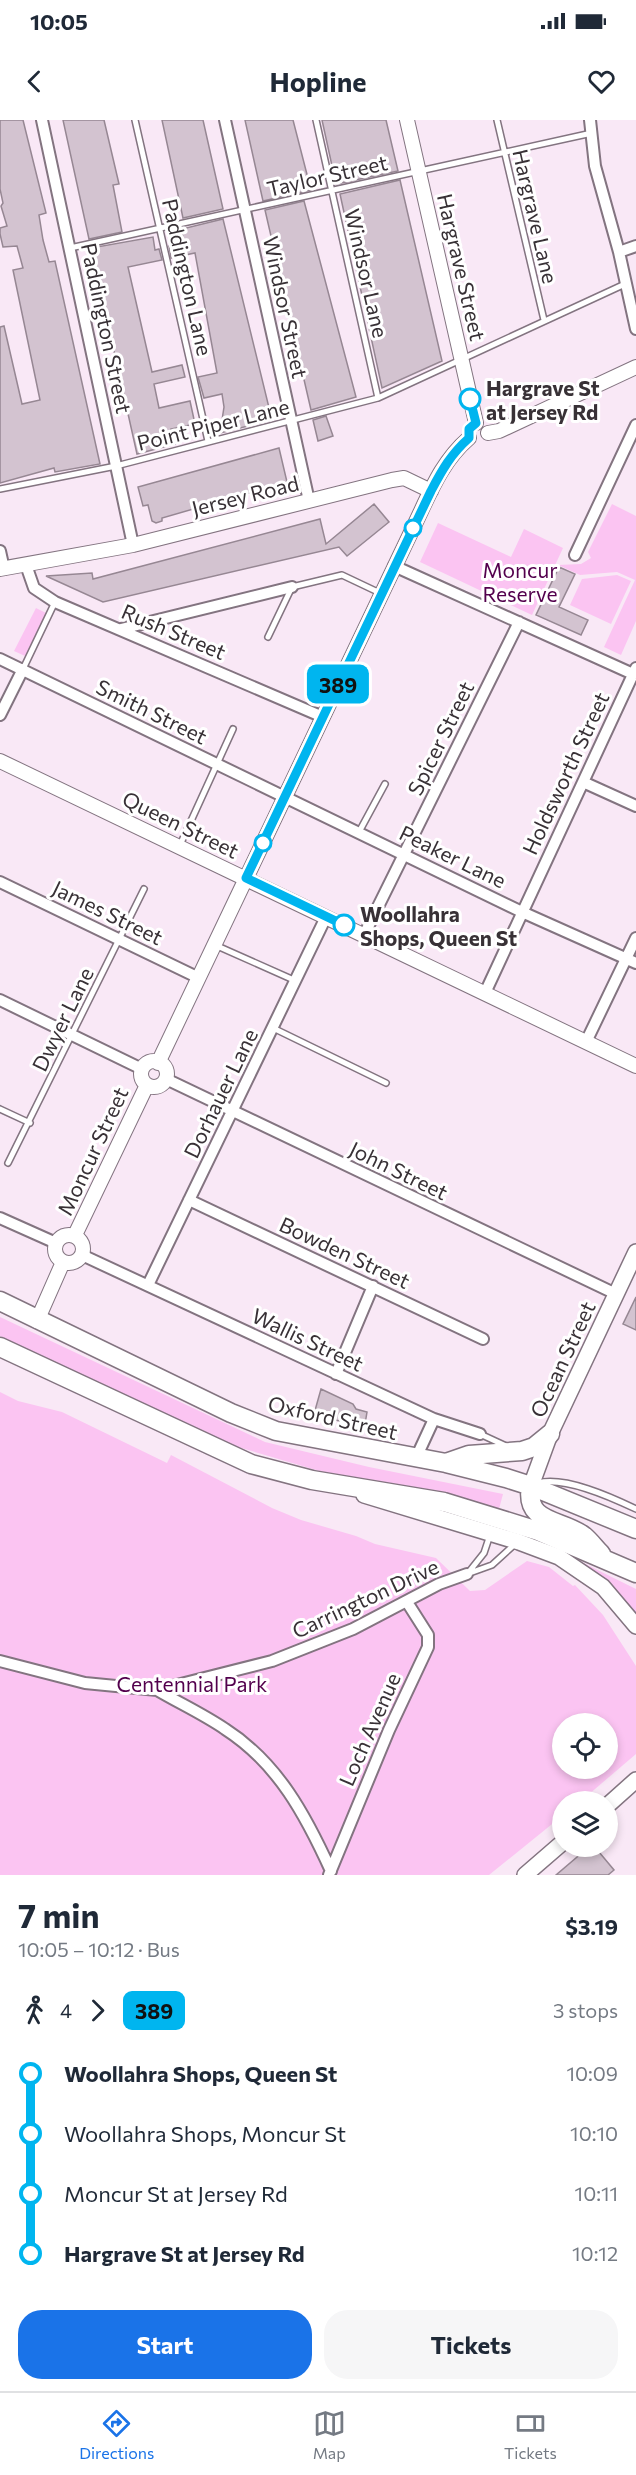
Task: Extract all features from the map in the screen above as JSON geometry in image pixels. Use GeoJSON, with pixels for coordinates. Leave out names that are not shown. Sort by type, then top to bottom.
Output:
{"type":"FeatureCollection","features":[{"type":"Feature","properties":{"kind":"main road","name":"Ocean Street"},"geometry":{"type":"LineString","coordinates":[[531,1486],[550,1434],[636,1252]]}},
{"type":"Feature","properties":{"kind":"main road","name":"Oxford Street"},"geometry":{"type":"LineString","coordinates":[[0,1302],[231,1413],[276,1431],[446,1463],[531,1486],[636,1529]]}},
{"type":"Feature","properties":{"kind":"main road"},"geometry":{"type":"LineString","coordinates":[[0,1347],[251,1464],[490,1533],[553,1554],[590,1576],[617,1601],[636,1626]]}},
{"type":"Feature","properties":{"kind":"main road"},"geometry":{"type":"LineString","coordinates":[[446,1463],[470,1455],[519,1451],[534,1447],[550,1434]]}},
{"type":"Feature","properties":{"kind":"main road"},"geometry":{"type":"LineString","coordinates":[[312,1480],[444,1502],[524,1526],[604,1557],[636,1573]]}},
{"type":"Feature","properties":{"kind":"main road"},"geometry":{"type":"LineString","coordinates":[[531,1486],[530,1506],[536,1513],[584,1536],[604,1557]]}},
{"type":"Feature","properties":{"kind":"main road"},"geometry":{"type":"LineString","coordinates":[[618,1796],[636,1780]]}},
{"type":"Feature","properties":{"kind":"main road"},"geometry":{"type":"LineString","coordinates":[[525,1875],[552,1852]]}},
{"type":"Feature","properties":{"kind":"street","name":"Paddington Street"},"geometry":{"type":"LineString","coordinates":[[42,120],[133,545]]}},
{"type":"Feature","properties":{"kind":"street","name":"Windsor Street"},"geometry":{"type":"LineString","coordinates":[[225,120],[309,501]]}},
{"type":"Feature","properties":{"kind":"street","name":"Hargrave Street"},"geometry":{"type":"LineString","coordinates":[[407,120],[476,423]]}},
{"type":"Feature","properties":{"kind":"street"},"geometry":{"type":"LineString","coordinates":[[590,120],[595,165],[619,252],[636,329]]}},
{"type":"Feature","properties":{"kind":"street"},"geometry":{"type":"LineString","coordinates":[[619,252],[636,246]]}},
{"type":"Feature","properties":{"kind":"street"},"geometry":{"type":"LineString","coordinates":[[488,433],[508,427],[636,367]]}},
{"type":"Feature","properties":{"kind":"street"},"geometry":{"type":"LineString","coordinates":[[476,423],[484,425],[488,433],[486,439],[474,442],[469,438],[469,429],[476,423]]}},
{"type":"Feature","properties":{"kind":"street"},"geometry":{"type":"LineString","coordinates":[[575,555],[636,426]]}},
{"type":"Feature","properties":{"kind":"street"},"geometry":{"type":"LineString","coordinates":[[158,1062],[431,491],[455,449],[469,438]]}},
{"type":"Feature","properties":{"kind":"street","name":"Jersey Road"},"geometry":{"type":"LineString","coordinates":[[2,569],[133,545],[404,478],[431,491]]}},
{"type":"Feature","properties":{"kind":"street"},"geometry":{"type":"LineString","coordinates":[[0,551],[2,569]]}},
{"type":"Feature","properties":{"kind":"street","name":"Rush Street"},"geometry":{"type":"LineString","coordinates":[[26,565],[34,588],[55,602],[323,717]]}},
{"type":"Feature","properties":{"kind":"street"},"geometry":{"type":"LineString","coordinates":[[394,566],[635,671]]}},
{"type":"Feature","properties":{"kind":"street"},"geometry":{"type":"LineString","coordinates":[[121,629],[292,587]]}},
{"type":"Feature","properties":{"kind":"street","name":"Spicer Street"},"geometry":{"type":"LineString","coordinates":[[364,935],[519,622]]}},
{"type":"Feature","properties":{"kind":"street","name":"Smith Street"},"geometry":{"type":"LineString","coordinates":[[0,659],[286,798]]}},
{"type":"Feature","properties":{"kind":"street"},"geometry":{"type":"LineString","coordinates":[[0,715],[23,669]]}},
{"type":"Feature","properties":{"kind":"street","name":"Holdsworth Street"},"geometry":{"type":"LineString","coordinates":[[484,993],[635,671]]}},
{"type":"Feature","properties":{"kind":"street","name":"Queen Street"},"geometry":{"type":"LineString","coordinates":[[0,761],[636,1066]]}},
{"type":"Feature","properties":{"kind":"street"},"geometry":{"type":"LineString","coordinates":[[583,782],[636,806]]}},
{"type":"Feature","properties":{"kind":"street","name":"Peaker Lane"},"geometry":{"type":"LineString","coordinates":[[286,798],[405,853],[522,912],[631,961]]}},
{"type":"Feature","properties":{"kind":"street","name":"James Street"},"geometry":{"type":"LineString","coordinates":[[0,882],[199,978]]}},
{"type":"Feature","properties":{"kind":"street","name":"Dorhauer Lane"},"geometry":{"type":"LineString","coordinates":[[148,1286],[327,917]]}},
{"type":"Feature","properties":{"kind":"street"},"geometry":{"type":"LineString","coordinates":[[586,1042],[631,961],[636,938]]}},
{"type":"Feature","properties":{"kind":"street"},"geometry":{"type":"LineString","coordinates":[[0,1000],[142,1069]]}},
{"type":"Feature","properties":{"kind":"street"},"geometry":{"type":"LineString","coordinates":[[158,1062],[165,1069],[166,1079],[160,1086],[151,1087],[141,1077],[142,1069],[148,1063],[158,1062]]}},
{"type":"Feature","properties":{"kind":"street","name":"John Street"},"geometry":{"type":"LineString","coordinates":[[166,1079],[616,1294]]}},
{"type":"Feature","properties":{"kind":"street","name":"Moncur Street"},"geometry":{"type":"LineString","coordinates":[[75,1235],[147,1085]]}},
{"type":"Feature","properties":{"kind":"street","name":"Bowden Street"},"geometry":{"type":"LineString","coordinates":[[189,1200],[483,1339]]}},
{"type":"Feature","properties":{"kind":"street"},"geometry":{"type":"LineString","coordinates":[[0,1218],[56,1243]]}},
{"type":"Feature","properties":{"kind":"street"},"geometry":{"type":"LineString","coordinates":[[66,1234],[75,1235],[82,1241],[82,1255],[76,1261],[63,1262],[55,1252],[56,1243],[66,1234]]}},
{"type":"Feature","properties":{"kind":"street","name":"Wallis Street"},"geometry":{"type":"LineString","coordinates":[[82,1255],[434,1419],[480,1434]]}},
{"type":"Feature","properties":{"kind":"street"},"geometry":{"type":"LineString","coordinates":[[37,1321],[63,1262]]}},
{"type":"Feature","properties":{"kind":"street"},"geometry":{"type":"LineString","coordinates":[[336,1374],[373,1286]]}},
{"type":"Feature","properties":{"kind":"street"},"geometry":{"type":"LineString","coordinates":[[416,1458],[434,1419]]}},
{"type":"Feature","properties":{"kind":"street","name":"Carrington Drive"},"geometry":{"type":"LineString","coordinates":[[0,1661],[85,1683],[157,1690],[272,1661],[353,1629],[439,1584],[467,1574]]}},
{"type":"Feature","properties":{"kind":"street","name":"Loch Avenue"},"geometry":{"type":"LineString","coordinates":[[330,1873],[389,1730],[428,1647],[428,1635],[407,1602]]}},
{"type":"Feature","properties":{"kind":"street"},"geometry":{"type":"LineString","coordinates":[[157,1690],[226,1729],[257,1755],[284,1783],[309,1822],[330,1873]]}},
{"type":"Feature","properties":{"kind":"lane","name":"Paddington Lane"},"geometry":{"type":"LineString","coordinates":[[135,120],[208,441]]}},
{"type":"Feature","properties":{"kind":"lane","name":"Windsor Lane"},"geometry":{"type":"LineString","coordinates":[[316,120],[378,398]]}},
{"type":"Feature","properties":{"kind":"lane","name":"Hargrave Lane"},"geometry":{"type":"LineString","coordinates":[[497,120],[544,320]]}},
{"type":"Feature","properties":{"kind":"lane","name":"Taylor Street"},"geometry":{"type":"LineString","coordinates":[[70,248],[592,133]]}},
{"type":"Feature","properties":{"kind":"lane","name":"Point Piper Lane"},"geometry":{"type":"LineString","coordinates":[[0,489],[116,466],[378,398],[626,284]]}},
{"type":"Feature","properties":{"kind":"lane"},"geometry":{"type":"LineString","coordinates":[[268,637],[292,587],[342,575],[381,593]]}},
{"type":"Feature","properties":{"kind":"lane"},"geometry":{"type":"LineString","coordinates":[[23,669],[55,602]]}},
{"type":"Feature","properties":{"kind":"lane"},"geometry":{"type":"LineString","coordinates":[[179,846],[233,729]]}},
{"type":"Feature","properties":{"kind":"lane"},"geometry":{"type":"LineString","coordinates":[[359,832],[384,783]]}},
{"type":"Feature","properties":{"kind":"lane","name":"Dwyer Lane"},"geometry":{"type":"LineString","coordinates":[[9,1163],[144,889]]}},
{"type":"Feature","properties":{"kind":"lane"},"geometry":{"type":"LineString","coordinates":[[215,945],[296,981]]}},
{"type":"Feature","properties":{"kind":"lane"},"geometry":{"type":"LineString","coordinates":[[273,1028],[386,1083]]}},
{"type":"Feature","properties":{"kind":"lane"},"geometry":{"type":"LineString","coordinates":[[0,1109],[30,1123]]}},
{"type":"Feature","properties":{"kind":"lane","name":"Wallis Street"},"geometry":{"type":"LineString","coordinates":[[480,1434],[519,1451]]}},
{"type":"Feature","properties":{"kind":"lane"},"geometry":{"type":"LineString","coordinates":[[531,1486],[549,1481],[564,1482],[636,1509]]}},
{"type":"Feature","properties":{"kind":"lane","name":"Carrington Drive"},"geometry":{"type":"LineString","coordinates":[[467,1574],[484,1553],[490,1533]]}},
{"type":"Feature","properties":{"kind":"lane","name":"Carrington Drive"},"geometry":{"type":"LineString","coordinates":[[467,1574],[492,1565],[519,1542]]}},
{"type":"Feature","properties":{"kind":"green space"},"geometry":{"type":"Polygon","coordinates":[[[612,504],[636,516],[636,621],[621,655],[604,647],[635,580],[617,572],[580,575],[558,565],[581,564],[591,558],[588,552],[612,504]]]}},
{"type":"Feature","properties":{"kind":"green space","name":"Moncur Reserve"},"geometry":{"type":"Polygon","coordinates":[[[438,523],[511,557],[524,529],[563,548],[532,615],[420,562],[438,523]]]}},
{"type":"Feature","properties":{"kind":"green space"},"geometry":{"type":"Polygon","coordinates":[[[617,575],[631,581],[611,624],[570,605],[582,579],[617,575]]]}},
{"type":"Feature","properties":{"kind":"green space"},"geometry":{"type":"Polygon","coordinates":[[[36,608],[46,613],[25,656],[14,651],[36,608]]]}},
{"type":"Feature","properties":{"kind":"green space"},"geometry":{"type":"Polygon","coordinates":[[[0,1317],[265,1442],[369,1467],[503,1494],[499,1509],[326,1473],[221,1442],[0,1336],[0,1317]]]}},
{"type":"Feature","properties":{"kind":"green space","name":"Centennial Park"},"geometry":{"type":"Polygon","coordinates":[[[0,1392],[18,1401],[62,1412],[167,1463],[171,1455],[272,1508],[301,1520],[375,1544],[436,1558],[470,1591],[485,1590],[527,1561],[549,1567],[573,1586],[575,1585],[603,1615],[636,1666],[636,1754],[618,1769],[618,1713],[552,1713],[552,1779],[607,1779],[593,1791],[552,1791],[552,1824],[489,1875],[0,1875],[0,1392]]]}},
{"type":"Feature","properties":{"kind":"green space"},"geometry":{"type":"Polygon","coordinates":[[[555,1549],[636,1589],[636,1618],[609,1588],[555,1549]]]}},
{"type":"Feature","properties":{"kind":"building"},"geometry":{"type":"Polygon","coordinates":[[[0,120],[23,120],[46,213],[39,215],[43,240],[49,262],[55,261],[100,464],[55,472],[54,468],[0,483],[0,327],[4,326],[22,404],[40,400],[13,270],[23,268],[17,246],[3,247],[0,234],[0,228],[7,226],[1,206],[3,203],[0,189],[0,120]]]}},
{"type":"Feature","properties":{"kind":"building"},"geometry":{"type":"Polygon","coordinates":[[[63,120],[104,120],[119,184],[113,185],[122,232],[89,239],[63,120]]]}},
{"type":"Feature","properties":{"kind":"building"},"geometry":{"type":"Polygon","coordinates":[[[162,120],[203,120],[223,209],[183,218],[162,120]]]}},
{"type":"Feature","properties":{"kind":"building"},"geometry":{"type":"Polygon","coordinates":[[[245,120],[293,120],[311,190],[263,201],[245,120]]]}},
{"type":"Feature","properties":{"kind":"building"},"geometry":{"type":"Polygon","coordinates":[[[322,120],[386,120],[398,171],[336,184],[322,120]]]}},
{"type":"Feature","properties":{"kind":"building"},"geometry":{"type":"Polygon","coordinates":[[[400,180],[442,361],[382,388],[340,194],[400,180]]]}},
{"type":"Feature","properties":{"kind":"building"},"geometry":{"type":"Polygon","coordinates":[[[304,201],[356,397],[311,410],[265,210],[304,201]]]}},
{"type":"Feature","properties":{"kind":"building"},"geometry":{"type":"Polygon","coordinates":[[[223,219],[272,420],[220,433],[224,407],[222,394],[204,398],[198,377],[217,373],[195,253],[171,258],[169,246],[184,243],[182,233],[186,232],[186,228],[223,219]]]}},
{"type":"Feature","properties":{"kind":"building"},"geometry":{"type":"Polygon","coordinates":[[[153,237],[155,250],[159,249],[162,260],[128,267],[152,372],[182,365],[185,377],[154,384],[159,408],[190,401],[195,424],[171,429],[175,444],[137,454],[91,248],[153,237]]]}},
{"type":"Feature","properties":{"kind":"building"},"geometry":{"type":"Polygon","coordinates":[[[326,416],[333,436],[318,441],[313,420],[326,416]]]}},
{"type":"Feature","properties":{"kind":"building"},"geometry":{"type":"Polygon","coordinates":[[[279,448],[287,482],[162,518],[162,521],[156,523],[152,521],[148,505],[143,506],[138,487],[279,448]]]}},
{"type":"Feature","properties":{"kind":"building"},"geometry":{"type":"Polygon","coordinates":[[[374,504],[389,522],[347,556],[339,547],[103,602],[46,576],[92,573],[93,579],[320,519],[326,544],[374,504]]]}},
{"type":"Feature","properties":{"kind":"building"},"geometry":{"type":"Polygon","coordinates":[[[559,567],[575,574],[559,607],[588,620],[581,635],[536,615],[559,567]]]}},
{"type":"Feature","properties":{"kind":"building"},"geometry":{"type":"Polygon","coordinates":[[[636,1297],[636,1330],[623,1324],[636,1297]]]}},
{"type":"Feature","properties":{"kind":"building"},"geometry":{"type":"Polygon","coordinates":[[[321,1389],[353,1404],[356,1409],[367,1412],[365,1424],[344,1419],[343,1422],[314,1414],[321,1389]]]}},
{"type":"Feature","properties":{"kind":"building"},"geometry":{"type":"Polygon","coordinates":[[[577,1857],[603,1857],[614,1870],[608,1875],[556,1875],[577,1857]]]}},
{"type":"Feature","properties":{"kind":"bus line","name":"389"},"geometry":{"type":"LineString","coordinates":[[344,925],[246,878],[431,491],[455,449],[469,438],[470,426],[476,423],[470,399]]}},
{"type":"Feature","properties":{"kind":"place","name":"Hargrave St at Jersey Rd"},"geometry":{"type":"Point","coordinates":[470,399]}},
{"type":"Feature","properties":{"kind":"place","name":"Woollahra Shops, Queen St"},"geometry":{"type":"Point","coordinates":[344,925]}}]}
